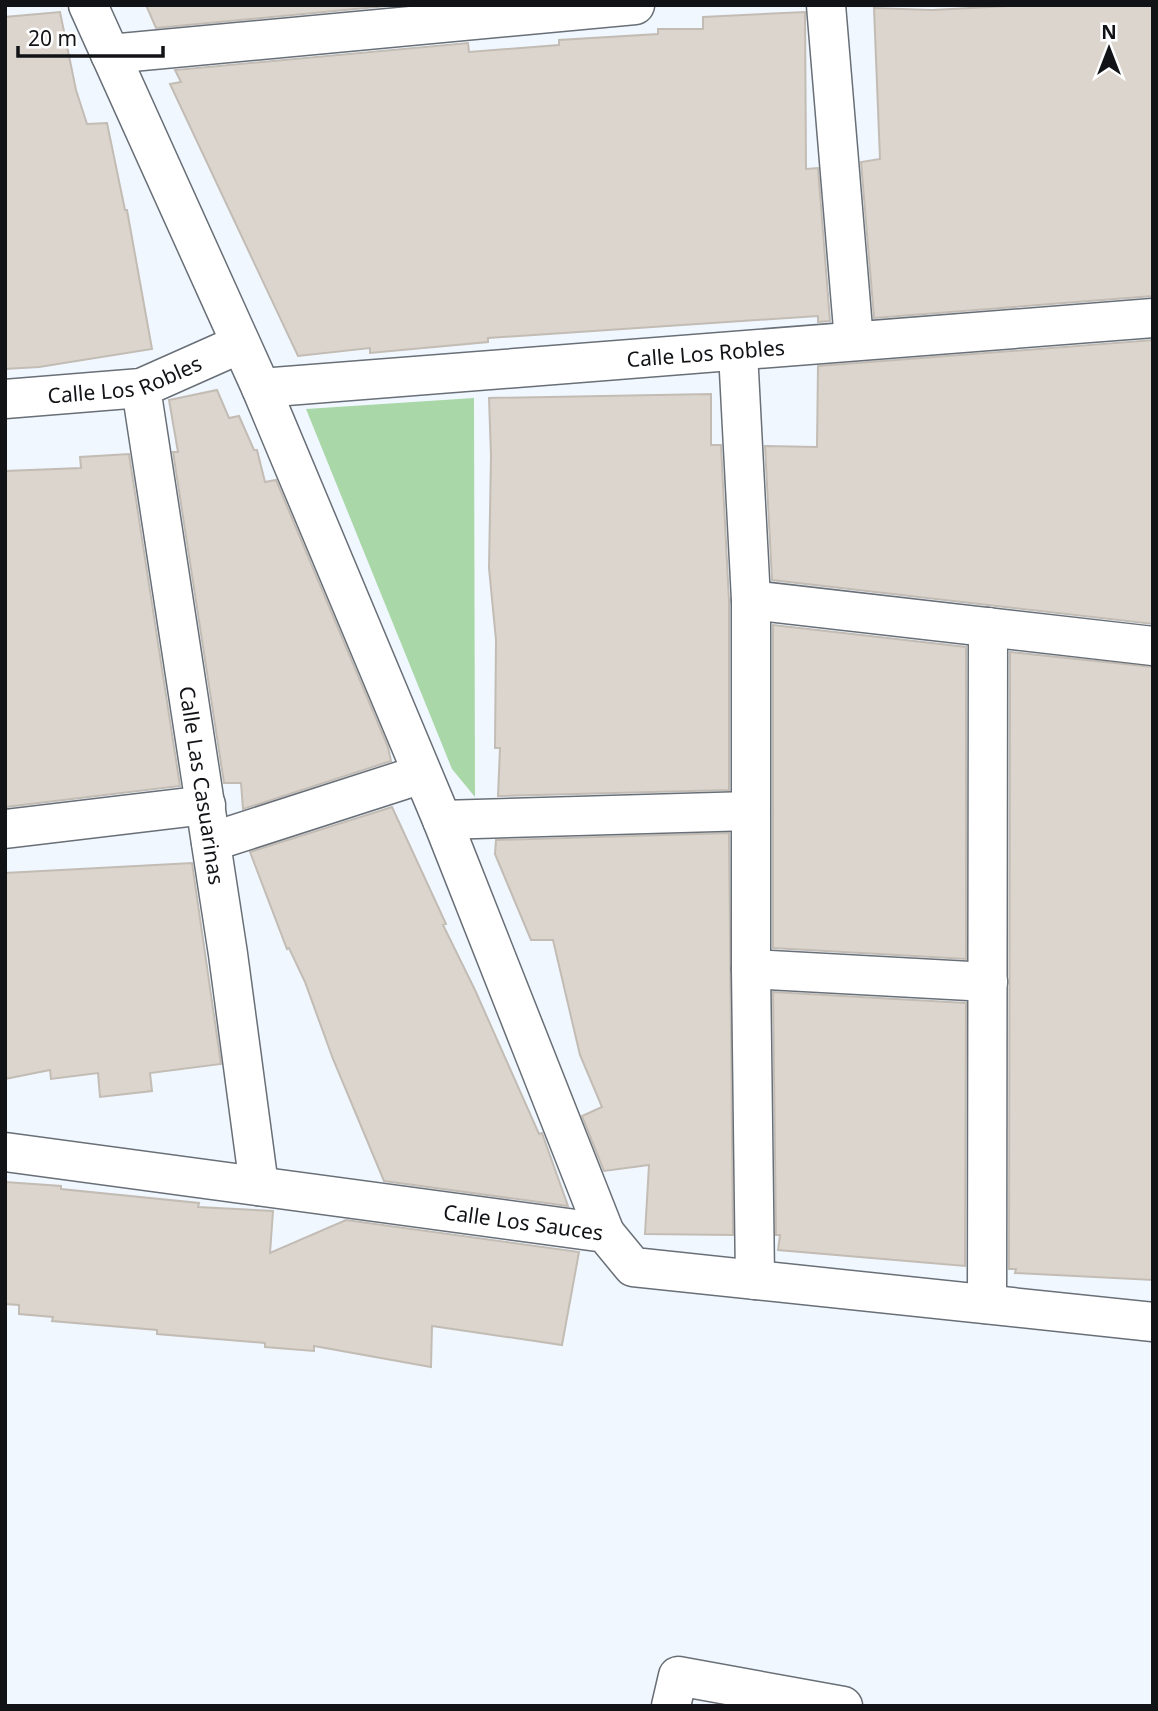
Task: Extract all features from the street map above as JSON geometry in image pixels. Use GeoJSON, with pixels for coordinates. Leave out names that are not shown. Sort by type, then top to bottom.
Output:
{"type":"FeatureCollection","features":[{"type":"Feature","properties":{"kind":"street"},"geometry":{"type":"LineString","coordinates":[[88,5],[261,388],[442,820],[605,1233]]}},
{"type":"Feature","properties":{"kind":"street"},"geometry":{"type":"LineString","coordinates":[[110,54],[635,5]]}},
{"type":"Feature","properties":{"kind":"street"},"geometry":{"type":"LineString","coordinates":[[826,5],[854,341]]}},
{"type":"Feature","properties":{"kind":"street","name":"Calle Los Robles"},"geometry":{"type":"LineString","coordinates":[[261,388],[1153,318]]}},
{"type":"Feature","properties":{"kind":"street","name":"Calle Los Robles"},"geometry":{"type":"LineString","coordinates":[[5,399],[141,388],[240,344]]}},
{"type":"Feature","properties":{"kind":"street"},"geometry":{"type":"LineString","coordinates":[[738,352],[751,600],[750,811],[755,1280]]}},
{"type":"Feature","properties":{"kind":"street","name":"Calle Las Casuarinas"},"geometry":{"type":"LineString","coordinates":[[141,388],[206,805],[259,1186]]}},
{"type":"Feature","properties":{"kind":"street"},"geometry":{"type":"LineString","coordinates":[[751,600],[1153,646]]}},
{"type":"Feature","properties":{"kind":"street"},"geometry":{"type":"LineString","coordinates":[[987,1304],[988,627]]}},
{"type":"Feature","properties":{"kind":"street"},"geometry":{"type":"LineString","coordinates":[[211,842],[422,774]]}},
{"type":"Feature","properties":{"kind":"street"},"geometry":{"type":"LineString","coordinates":[[5,829],[206,805]]}},
{"type":"Feature","properties":{"kind":"street"},"geometry":{"type":"LineString","coordinates":[[442,820],[750,811]]}},
{"type":"Feature","properties":{"kind":"street"},"geometry":{"type":"LineString","coordinates":[[751,970],[988,982]]}},
{"type":"Feature","properties":{"kind":"street","name":"Calle Los Sauces"},"geometry":{"type":"LineString","coordinates":[[5,1153],[605,1233],[633,1267],[1153,1322]]}},
{"type":"Feature","properties":{"kind":"street"},"geometry":{"type":"LineString","coordinates":[[671,1706],[678,1676],[844,1706]]}},
{"type":"Feature","properties":{"kind":"green space"},"geometry":{"type":"Polygon","coordinates":[[[474,398],[475,797],[452,769],[306,409],[474,398]]]}},
{"type":"Feature","properties":{"kind":"building"},"geometry":{"type":"Polygon","coordinates":[[[146,5],[397,5],[156,28],[146,5]]]}},
{"type":"Feature","properties":{"kind":"building"},"geometry":{"type":"Polygon","coordinates":[[[1028,5],[1153,5],[1153,296],[874,318],[861,162],[880,159],[874,8],[932,10],[1028,5]]]}},
{"type":"Feature","properties":{"kind":"building"},"geometry":{"type":"Polygon","coordinates":[[[60,12],[76,90],[87,124],[107,123],[127,210],[152,349],[39,367],[5,369],[5,17],[60,12]]]}},
{"type":"Feature","properties":{"kind":"building"},"geometry":{"type":"Polygon","coordinates":[[[805,12],[806,169],[818,168],[830,321],[818,322],[818,316],[488,338],[488,342],[370,353],[370,348],[298,356],[170,84],[181,82],[175,70],[468,43],[469,52],[559,45],[559,40],[658,34],[658,29],[703,29],[703,17],[805,12]]]}},
{"type":"Feature","properties":{"kind":"building"},"geometry":{"type":"Polygon","coordinates":[[[1153,340],[1153,624],[772,580],[765,446],[817,447],[818,366],[1153,340]]]}},
{"type":"Feature","properties":{"kind":"building"},"geometry":{"type":"Polygon","coordinates":[[[217,390],[229,418],[239,416],[254,450],[257,450],[265,482],[276,480],[388,747],[391,761],[243,809],[241,783],[224,783],[173,452],[178,452],[169,400],[217,390]]]}},
{"type":"Feature","properties":{"kind":"building"},"geometry":{"type":"Polygon","coordinates":[[[711,394],[711,445],[721,445],[729,601],[729,790],[498,796],[500,748],[495,748],[496,640],[489,568],[489,398],[711,394]]]}},
{"type":"Feature","properties":{"kind":"building"},"geometry":{"type":"Polygon","coordinates":[[[129,454],[180,786],[5,807],[5,471],[81,468],[80,457],[129,454]]]}},
{"type":"Feature","properties":{"kind":"building"},"geometry":{"type":"Polygon","coordinates":[[[773,625],[966,647],[966,959],[773,948],[773,625]]]}},
{"type":"Feature","properties":{"kind":"building"},"geometry":{"type":"Polygon","coordinates":[[[1010,652],[1153,667],[1153,1280],[1015,1273],[1016,1269],[1009,1269],[1010,652]]]}},
{"type":"Feature","properties":{"kind":"building"},"geometry":{"type":"Polygon","coordinates":[[[392,807],[539,1134],[542,1133],[568,1206],[384,1181],[333,1059],[305,982],[289,948],[287,949],[250,852],[392,807]]]}},
{"type":"Feature","properties":{"kind":"building"},"geometry":{"type":"Polygon","coordinates":[[[729,833],[733,1235],[645,1234],[649,1165],[604,1171],[582,1116],[602,1107],[580,1055],[553,940],[531,940],[495,854],[496,840],[729,833]]]}},
{"type":"Feature","properties":{"kind":"building"},"geometry":{"type":"Polygon","coordinates":[[[192,863],[221,1064],[150,1073],[152,1091],[100,1097],[98,1073],[51,1079],[50,1070],[5,1079],[5,873],[192,863]]]}},
{"type":"Feature","properties":{"kind":"building"},"geometry":{"type":"Polygon","coordinates":[[[773,992],[966,1003],[965,1266],[778,1250],[780,1235],[776,1235],[773,992]]]}},
{"type":"Feature","properties":{"kind":"building"},"geometry":{"type":"Polygon","coordinates":[[[5,1182],[199,1203],[198,1207],[273,1211],[270,1253],[346,1220],[579,1252],[562,1345],[432,1326],[431,1367],[314,1346],[314,1351],[265,1347],[265,1343],[157,1334],[157,1330],[52,1321],[53,1317],[19,1314],[19,1305],[5,1304],[5,1182]]]}}]}
